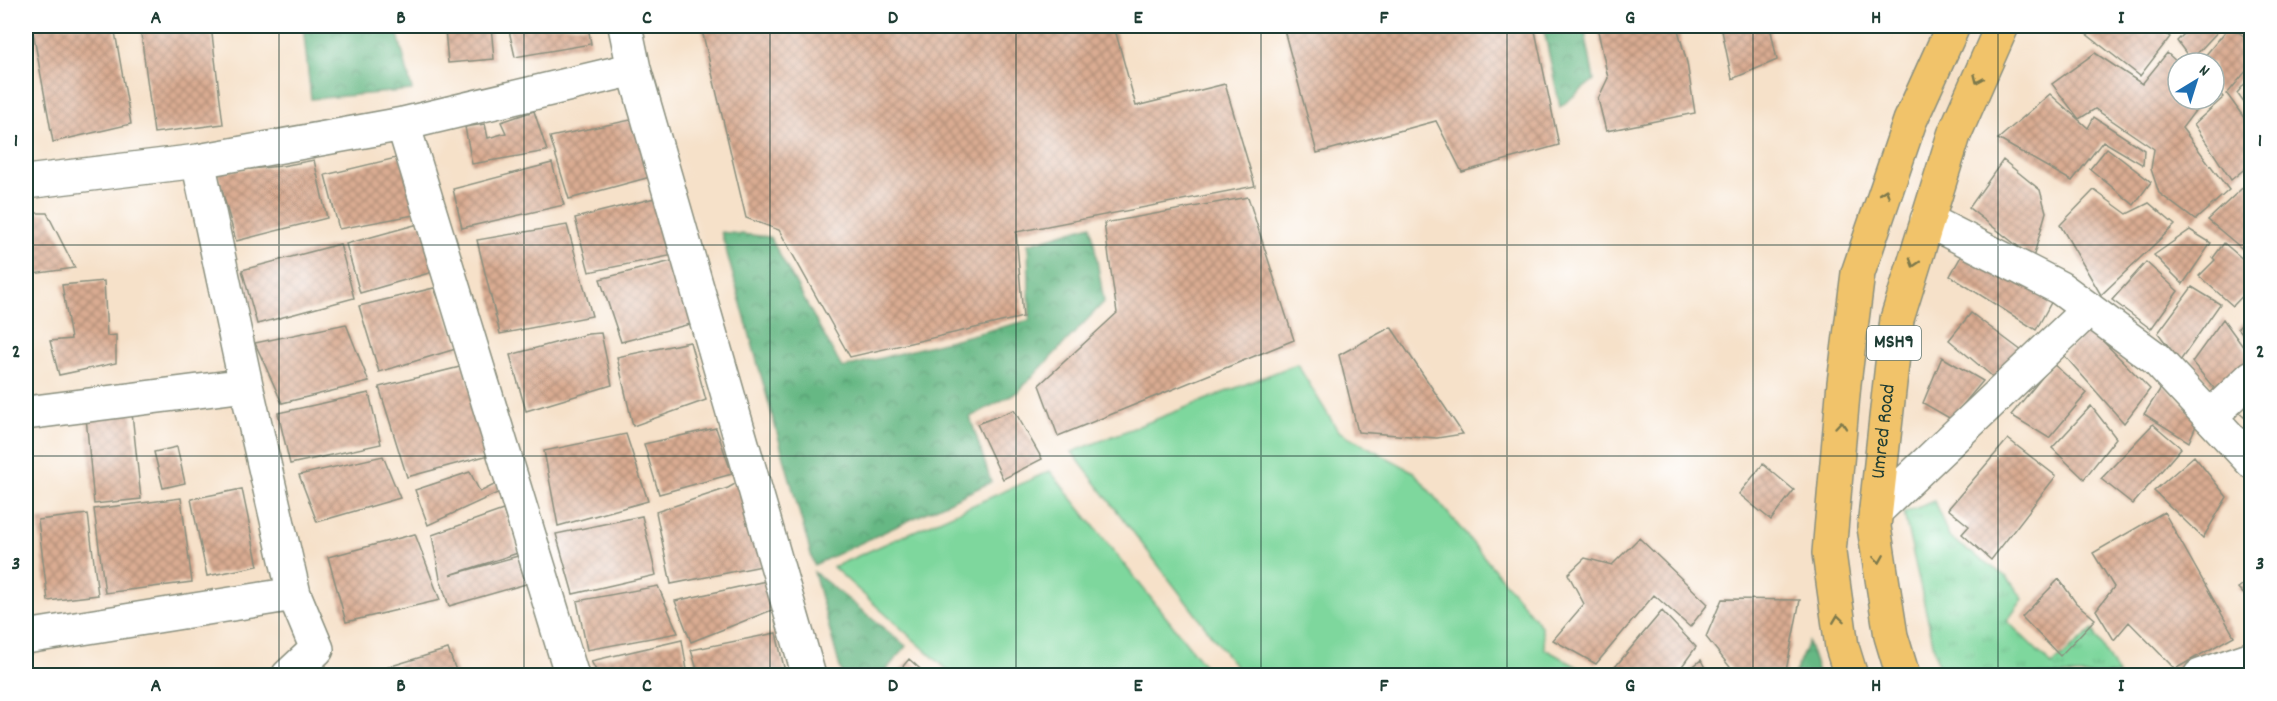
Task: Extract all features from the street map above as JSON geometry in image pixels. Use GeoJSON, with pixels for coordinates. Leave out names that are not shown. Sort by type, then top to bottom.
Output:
{"type":"FeatureCollection","features":[{"type":"Feature","properties":{"kind":"main road"},"geometry":{"type":"LineString","coordinates":[[1851,675],[1842,647],[1829,553],[1858,273],[1911,121],[1953,26]]}},
{"type":"Feature","properties":{"kind":"main road","name":"Umred Road"},"geometry":{"type":"LineString","coordinates":[[1903,675],[1891,636],[1874,527],[1897,319],[1954,135],[2002,26]]}},
{"type":"Feature","properties":{"kind":"street"},"geometry":{"type":"LineString","coordinates":[[625,26],[634,69],[809,675]]}},
{"type":"Feature","properties":{"kind":"street"},"geometry":{"type":"LineString","coordinates":[[26,182],[198,161],[403,124],[634,69]]}},
{"type":"Feature","properties":{"kind":"street"},"geometry":{"type":"LineString","coordinates":[[403,124],[572,675]]}},
{"type":"Feature","properties":{"kind":"street"},"geometry":{"type":"LineString","coordinates":[[198,161],[294,594],[321,662],[288,675]]}},
{"type":"Feature","properties":{"kind":"street"},"geometry":{"type":"LineString","coordinates":[[1927,219],[2060,288],[2155,358],[2252,462]]}},
{"type":"Feature","properties":{"kind":"street"},"geometry":{"type":"LineString","coordinates":[[1876,511],[2089,309]]}},
{"type":"Feature","properties":{"kind":"street"},"geometry":{"type":"LineString","coordinates":[[2210,417],[2252,377]]}},
{"type":"Feature","properties":{"kind":"street"},"geometry":{"type":"LineString","coordinates":[[26,413],[246,385]]}},
{"type":"Feature","properties":{"kind":"street"},"geometry":{"type":"LineString","coordinates":[[26,637],[294,594]]}},
{"type":"Feature","properties":{"kind":"street"},"geometry":{"type":"LineString","coordinates":[[2200,675],[2252,658]]}},
{"type":"Feature","properties":{"kind":"green space"},"geometry":{"type":"Polygon","coordinates":[[[303,26],[396,26],[412,90],[311,99],[303,26]]]}},
{"type":"Feature","properties":{"kind":"green space"},"geometry":{"type":"Polygon","coordinates":[[[1543,26],[1584,26],[1594,80],[1560,107],[1543,26]]]}},
{"type":"Feature","properties":{"kind":"green space"},"geometry":{"type":"Polygon","coordinates":[[[1091,225],[1104,302],[1018,392],[970,417],[991,482],[814,565],[721,232],[770,237],[842,368],[1030,320],[1028,244],[1091,225]]]}},
{"type":"Feature","properties":{"kind":"green space"},"geometry":{"type":"Polygon","coordinates":[[[1297,364],[1338,431],[1414,472],[1541,626],[1545,649],[1592,675],[1242,675],[1072,452],[1297,364]]]}},
{"type":"Feature","properties":{"kind":"green space"},"geometry":{"type":"Polygon","coordinates":[[[1050,471],[1212,675],[953,675],[833,567],[1050,471]]]}},
{"type":"Feature","properties":{"kind":"green space"},"geometry":{"type":"Polygon","coordinates":[[[1934,501],[1949,537],[2008,578],[2023,599],[2007,621],[2052,665],[2093,630],[2118,675],[1940,675],[1904,513],[1934,501]]]}},
{"type":"Feature","properties":{"kind":"green space"},"geometry":{"type":"Polygon","coordinates":[[[814,572],[906,646],[882,675],[842,675],[814,572]]]}},
{"type":"Feature","properties":{"kind":"green space"},"geometry":{"type":"Polygon","coordinates":[[[1808,642],[1819,675],[1794,675],[1808,642]]]}},
{"type":"Feature","properties":{"kind":"building"},"geometry":{"type":"Polygon","coordinates":[[[32,26],[114,26],[131,124],[53,142],[32,26]]]}},
{"type":"Feature","properties":{"kind":"building"},"geometry":{"type":"Polygon","coordinates":[[[140,26],[211,26],[223,124],[154,133],[140,26]]]}},
{"type":"Feature","properties":{"kind":"building"},"geometry":{"type":"Polygon","coordinates":[[[491,26],[494,59],[448,63],[445,29],[491,26]]]}},
{"type":"Feature","properties":{"kind":"building"},"geometry":{"type":"Polygon","coordinates":[[[508,26],[588,26],[591,44],[515,57],[508,26]]]}},
{"type":"Feature","properties":{"kind":"building"},"geometry":{"type":"Polygon","coordinates":[[[701,26],[1114,26],[1136,106],[1225,84],[1255,186],[1016,232],[1023,317],[850,357],[779,230],[746,218],[701,26]]]}},
{"type":"Feature","properties":{"kind":"building"},"geometry":{"type":"Polygon","coordinates":[[[1283,26],[1534,26],[1559,145],[1462,172],[1436,121],[1317,153],[1283,26]]]}},
{"type":"Feature","properties":{"kind":"building"},"geometry":{"type":"Polygon","coordinates":[[[1597,26],[1677,26],[1687,63],[1695,113],[1606,131],[1598,99],[1608,78],[1597,26]]]}},
{"type":"Feature","properties":{"kind":"building"},"geometry":{"type":"Polygon","coordinates":[[[1721,26],[1770,26],[1777,60],[1732,79],[1721,26]]]}},
{"type":"Feature","properties":{"kind":"building"},"geometry":{"type":"Polygon","coordinates":[[[2076,26],[2155,26],[2170,37],[2140,76],[2076,26]]]}},
{"type":"Feature","properties":{"kind":"building"},"geometry":{"type":"Polygon","coordinates":[[[2192,26],[2223,26],[2199,51],[2184,51],[2177,41],[2192,26]]]}},
{"type":"Feature","properties":{"kind":"building"},"geometry":{"type":"Polygon","coordinates":[[[2230,26],[2252,42],[2252,64],[2227,94],[2252,129],[2252,163],[2231,180],[2194,124],[2208,111],[2226,111],[2226,51],[2209,51],[2230,26]]]}},
{"type":"Feature","properties":{"kind":"building"},"geometry":{"type":"Polygon","coordinates":[[[2095,53],[2142,84],[2166,54],[2166,111],[2195,111],[2182,128],[2229,190],[2195,220],[2159,193],[2151,169],[2154,149],[2095,109],[2079,119],[2052,84],[2095,53]]]}},
{"type":"Feature","properties":{"kind":"building"},"geometry":{"type":"Polygon","coordinates":[[[2252,75],[2252,114],[2237,93],[2252,75]]]}},
{"type":"Feature","properties":{"kind":"building"},"geometry":{"type":"Polygon","coordinates":[[[2050,94],[2088,128],[2094,117],[2144,150],[2143,165],[2103,141],[2072,181],[1998,139],[2050,94]]]}},
{"type":"Feature","properties":{"kind":"building"},"geometry":{"type":"Polygon","coordinates":[[[534,111],[547,151],[472,164],[465,127],[485,124],[488,138],[506,133],[501,122],[534,111]]]}},
{"type":"Feature","properties":{"kind":"building"},"geometry":{"type":"Polygon","coordinates":[[[635,119],[654,176],[569,199],[550,137],[635,119]]]}},
{"type":"Feature","properties":{"kind":"building"},"geometry":{"type":"Polygon","coordinates":[[[2107,148],[2151,182],[2134,205],[2090,169],[2107,148]]]}},
{"type":"Feature","properties":{"kind":"building"},"geometry":{"type":"Polygon","coordinates":[[[400,157],[425,213],[339,229],[325,175],[400,157]]]}},
{"type":"Feature","properties":{"kind":"building"},"geometry":{"type":"Polygon","coordinates":[[[314,160],[327,218],[236,241],[217,172],[282,166],[314,160]]]}},
{"type":"Feature","properties":{"kind":"building"},"geometry":{"type":"Polygon","coordinates":[[[2003,160],[2040,190],[2046,212],[2033,258],[1969,208],[2003,160]]]}},
{"type":"Feature","properties":{"kind":"building"},"geometry":{"type":"Polygon","coordinates":[[[552,163],[564,205],[462,228],[453,189],[552,163]]]}},
{"type":"Feature","properties":{"kind":"building"},"geometry":{"type":"Polygon","coordinates":[[[2252,179],[2252,257],[2208,220],[2252,179]]]}},
{"type":"Feature","properties":{"kind":"building"},"geometry":{"type":"Polygon","coordinates":[[[2094,190],[2127,214],[2149,203],[2175,225],[2101,295],[2060,225],[2094,190]]]}},
{"type":"Feature","properties":{"kind":"building"},"geometry":{"type":"Polygon","coordinates":[[[26,193],[29,193],[28,213],[47,213],[75,268],[26,275],[26,193]]]}},
{"type":"Feature","properties":{"kind":"building"},"geometry":{"type":"Polygon","coordinates":[[[659,197],[674,255],[589,272],[575,218],[659,197]]]}},
{"type":"Feature","properties":{"kind":"building"},"geometry":{"type":"Polygon","coordinates":[[[1248,197],[1294,340],[1058,436],[1039,385],[1117,313],[1104,223],[1248,197]]]}},
{"type":"Feature","properties":{"kind":"building"},"geometry":{"type":"Polygon","coordinates":[[[422,223],[436,271],[360,293],[346,244],[422,223]]]}},
{"type":"Feature","properties":{"kind":"building"},"geometry":{"type":"Polygon","coordinates":[[[567,225],[592,316],[500,334],[477,240],[567,225]]]}},
{"type":"Feature","properties":{"kind":"building"},"geometry":{"type":"Polygon","coordinates":[[[2190,230],[2211,243],[2183,284],[2154,255],[2190,230]]]}},
{"type":"Feature","properties":{"kind":"building"},"geometry":{"type":"Polygon","coordinates":[[[2224,243],[2252,267],[2252,286],[2233,306],[2199,276],[2215,260],[2213,258],[2224,243]]]}},
{"type":"Feature","properties":{"kind":"building"},"geometry":{"type":"Polygon","coordinates":[[[340,244],[354,298],[257,324],[242,270],[340,244]]]}},
{"type":"Feature","properties":{"kind":"building"},"geometry":{"type":"Polygon","coordinates":[[[1964,251],[2054,297],[2036,330],[1950,276],[1964,251]]]}},
{"type":"Feature","properties":{"kind":"building"},"geometry":{"type":"Polygon","coordinates":[[[676,260],[694,323],[621,342],[600,279],[676,260]]]}},
{"type":"Feature","properties":{"kind":"building"},"geometry":{"type":"Polygon","coordinates":[[[2146,262],[2178,291],[2151,329],[2112,300],[2146,262]]]}},
{"type":"Feature","properties":{"kind":"building"},"geometry":{"type":"Polygon","coordinates":[[[104,281],[107,336],[116,335],[116,363],[59,375],[50,341],[71,339],[62,285],[104,281]]]}},
{"type":"Feature","properties":{"kind":"building"},"geometry":{"type":"Polygon","coordinates":[[[2192,287],[2220,304],[2180,361],[2158,333],[2192,287]]]}},
{"type":"Feature","properties":{"kind":"building"},"geometry":{"type":"Polygon","coordinates":[[[434,288],[459,348],[379,372],[359,306],[434,288]]]}},
{"type":"Feature","properties":{"kind":"building"},"geometry":{"type":"Polygon","coordinates":[[[1971,313],[2026,354],[1999,382],[1949,340],[1971,313]]]}},
{"type":"Feature","properties":{"kind":"building"},"geometry":{"type":"Polygon","coordinates":[[[2252,315],[2252,345],[2238,328],[2252,315]]]}},
{"type":"Feature","properties":{"kind":"building"},"geometry":{"type":"Polygon","coordinates":[[[2223,319],[2252,359],[2252,365],[2218,393],[2192,362],[2223,319]]]}},
{"type":"Feature","properties":{"kind":"building"},"geometry":{"type":"Polygon","coordinates":[[[346,324],[369,382],[282,403],[255,343],[346,324]]]}},
{"type":"Feature","properties":{"kind":"building"},"geometry":{"type":"Polygon","coordinates":[[[1391,327],[1463,434],[1437,438],[1358,432],[1339,355],[1391,327]]]}},
{"type":"Feature","properties":{"kind":"building"},"geometry":{"type":"Polygon","coordinates":[[[2090,328],[2150,389],[2124,423],[2064,355],[2090,328]]]}},
{"type":"Feature","properties":{"kind":"building"},"geometry":{"type":"Polygon","coordinates":[[[601,333],[612,385],[526,411],[510,355],[588,334],[601,333]]]}},
{"type":"Feature","properties":{"kind":"building"},"geometry":{"type":"Polygon","coordinates":[[[690,342],[706,400],[633,426],[617,357],[690,342]]]}},
{"type":"Feature","properties":{"kind":"building"},"geometry":{"type":"Polygon","coordinates":[[[1942,357],[1983,381],[1951,419],[1923,403],[1942,357]]]}},
{"type":"Feature","properties":{"kind":"building"},"geometry":{"type":"Polygon","coordinates":[[[2053,364],[2087,393],[2049,438],[2011,415],[2053,364]]]}},
{"type":"Feature","properties":{"kind":"building"},"geometry":{"type":"Polygon","coordinates":[[[464,366],[489,455],[407,477],[379,387],[464,366]]]}},
{"type":"Feature","properties":{"kind":"building"},"geometry":{"type":"Polygon","coordinates":[[[2163,385],[2198,421],[2189,442],[2144,414],[2163,385]]]}},
{"type":"Feature","properties":{"kind":"building"},"geometry":{"type":"Polygon","coordinates":[[[369,393],[381,444],[290,464],[278,413],[369,393]]]}},
{"type":"Feature","properties":{"kind":"building"},"geometry":{"type":"Polygon","coordinates":[[[2252,394],[2252,424],[2236,410],[2252,394]]]}},
{"type":"Feature","properties":{"kind":"building"},"geometry":{"type":"Polygon","coordinates":[[[2091,406],[2116,438],[2084,479],[2052,448],[2091,406]]]}},
{"type":"Feature","properties":{"kind":"building"},"geometry":{"type":"Polygon","coordinates":[[[1014,410],[1042,459],[1003,479],[977,424],[1014,410]]]}},
{"type":"Feature","properties":{"kind":"building"},"geometry":{"type":"Polygon","coordinates":[[[132,413],[141,499],[94,504],[86,417],[132,413]]]}},
{"type":"Feature","properties":{"kind":"building"},"geometry":{"type":"Polygon","coordinates":[[[2153,424],[2181,448],[2133,504],[2101,479],[2153,424]]]}},
{"type":"Feature","properties":{"kind":"building"},"geometry":{"type":"Polygon","coordinates":[[[716,428],[732,474],[659,494],[644,444],[716,428]]]}},
{"type":"Feature","properties":{"kind":"building"},"geometry":{"type":"Polygon","coordinates":[[[626,434],[648,501],[558,526],[544,451],[626,434]]]}},
{"type":"Feature","properties":{"kind":"building"},"geometry":{"type":"Polygon","coordinates":[[[2008,439],[2056,476],[1991,560],[1962,534],[1969,526],[1948,509],[2008,439]]]}},
{"type":"Feature","properties":{"kind":"building"},"geometry":{"type":"Polygon","coordinates":[[[177,447],[185,483],[163,488],[154,452],[177,447]]]}},
{"type":"Feature","properties":{"kind":"building"},"geometry":{"type":"Polygon","coordinates":[[[383,456],[400,498],[317,522],[299,475],[383,456]]]}},
{"type":"Feature","properties":{"kind":"building"},"geometry":{"type":"Polygon","coordinates":[[[2194,456],[2227,497],[2203,538],[2154,491],[2194,456]]]}},
{"type":"Feature","properties":{"kind":"building"},"geometry":{"type":"Polygon","coordinates":[[[1763,464],[1794,490],[1771,520],[1739,494],[1763,464]]]}},
{"type":"Feature","properties":{"kind":"building"},"geometry":{"type":"Polygon","coordinates":[[[470,472],[480,492],[498,483],[502,491],[428,525],[415,490],[470,472]]]}},
{"type":"Feature","properties":{"kind":"building"},"geometry":{"type":"Polygon","coordinates":[[[742,480],[767,565],[671,584],[656,512],[728,488],[742,480]]]}},
{"type":"Feature","properties":{"kind":"building"},"geometry":{"type":"Polygon","coordinates":[[[242,489],[258,566],[207,576],[191,499],[242,489]]]}},
{"type":"Feature","properties":{"kind":"building"},"geometry":{"type":"Polygon","coordinates":[[[181,498],[192,582],[105,593],[94,509],[181,498]]]}},
{"type":"Feature","properties":{"kind":"building"},"geometry":{"type":"Polygon","coordinates":[[[503,510],[518,553],[450,575],[518,556],[526,584],[449,606],[440,579],[432,535],[503,510]]]}},
{"type":"Feature","properties":{"kind":"building"},"geometry":{"type":"Polygon","coordinates":[[[2164,512],[2234,636],[2175,669],[2129,622],[2114,640],[2096,610],[2114,587],[2093,553],[2164,512]]]}},
{"type":"Feature","properties":{"kind":"building"},"geometry":{"type":"Polygon","coordinates":[[[88,514],[98,595],[48,601],[38,520],[88,514]]]}},
{"type":"Feature","properties":{"kind":"building"},"geometry":{"type":"Polygon","coordinates":[[[642,516],[656,575],[573,594],[556,534],[642,516]]]}},
{"type":"Feature","properties":{"kind":"building"},"geometry":{"type":"Polygon","coordinates":[[[415,534],[440,600],[346,622],[328,557],[415,534]]]}},
{"type":"Feature","properties":{"kind":"building"},"geometry":{"type":"Polygon","coordinates":[[[1639,538],[1708,604],[1690,627],[1654,595],[1596,664],[1553,640],[1584,604],[1568,574],[1585,558],[1612,565],[1639,538]]]}},
{"type":"Feature","properties":{"kind":"building"},"geometry":{"type":"Polygon","coordinates":[[[2252,578],[2252,603],[2238,588],[2252,578]]]}},
{"type":"Feature","properties":{"kind":"building"},"geometry":{"type":"Polygon","coordinates":[[[2059,579],[2076,603],[2095,619],[2060,656],[2022,617],[2059,579]]]}},
{"type":"Feature","properties":{"kind":"building"},"geometry":{"type":"Polygon","coordinates":[[[766,581],[772,610],[691,642],[675,601],[766,581]]]}},
{"type":"Feature","properties":{"kind":"building"},"geometry":{"type":"Polygon","coordinates":[[[658,586],[678,633],[587,650],[577,601],[658,586]]]}},
{"type":"Feature","properties":{"kind":"building"},"geometry":{"type":"Polygon","coordinates":[[[1722,599],[1800,600],[1785,676],[1737,676],[1706,637],[1722,599]]]}},
{"type":"Feature","properties":{"kind":"building"},"geometry":{"type":"Polygon","coordinates":[[[1662,611],[1696,647],[1675,676],[1623,676],[1615,667],[1662,611]]]}},
{"type":"Feature","properties":{"kind":"building"},"geometry":{"type":"Polygon","coordinates":[[[776,633],[786,676],[699,676],[691,650],[776,633]]]}},
{"type":"Feature","properties":{"kind":"building"},"geometry":{"type":"Polygon","coordinates":[[[682,640],[688,676],[599,676],[591,661],[682,640]]]}},
{"type":"Feature","properties":{"kind":"building"},"geometry":{"type":"Polygon","coordinates":[[[448,649],[458,676],[390,676],[388,667],[448,649]]]}},
{"type":"Feature","properties":{"kind":"building"},"geometry":{"type":"Polygon","coordinates":[[[909,659],[928,676],[895,676],[909,659]]]}},
{"type":"Feature","properties":{"kind":"building"},"geometry":{"type":"Polygon","coordinates":[[[1701,660],[1709,676],[1682,676],[1701,660]]]}}]}
